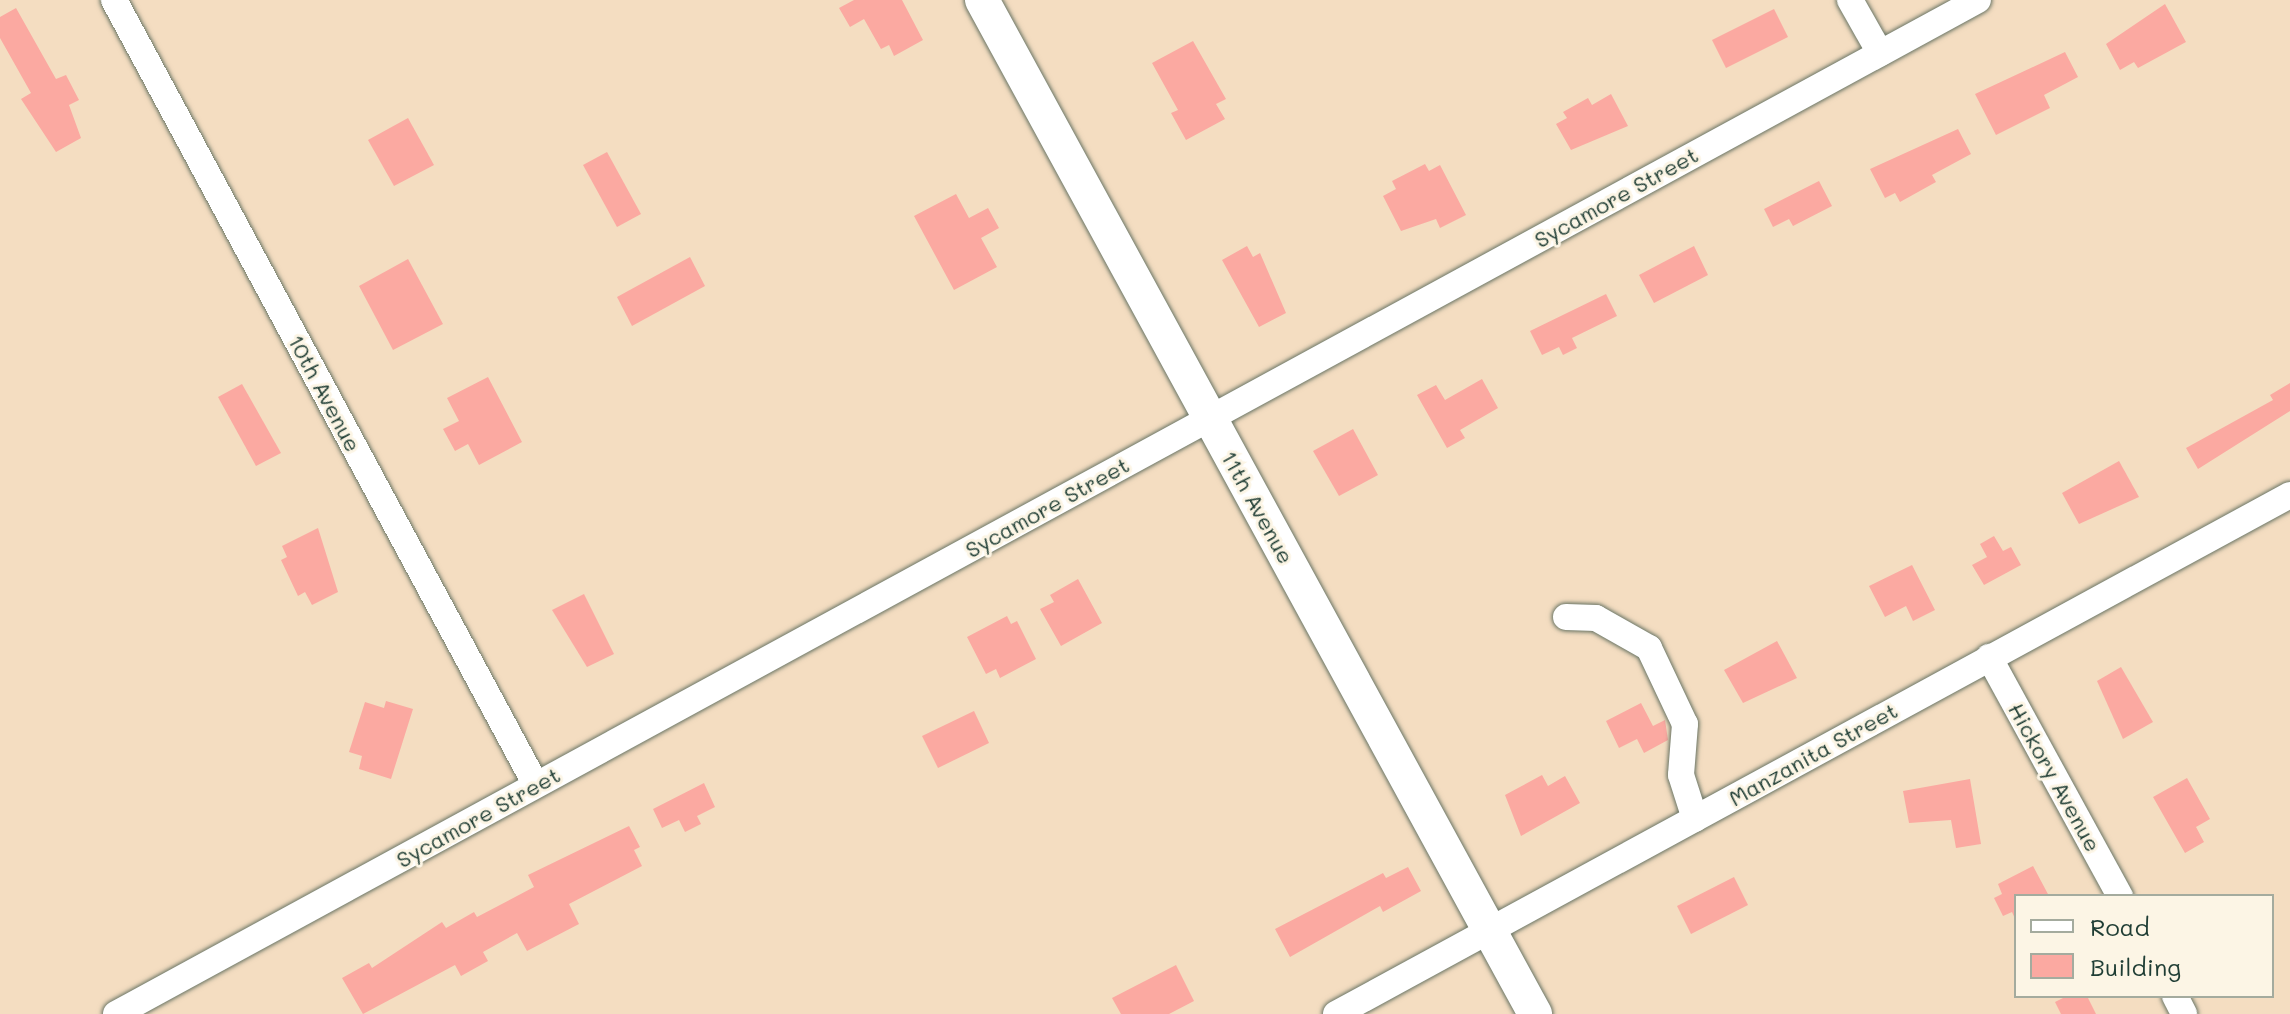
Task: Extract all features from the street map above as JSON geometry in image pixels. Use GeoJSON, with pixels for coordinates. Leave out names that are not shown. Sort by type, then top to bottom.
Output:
{"type":"FeatureCollection","features":[{"type":"Feature","properties":{"kind":"main road","name":"11th Avenue"},"geometry":{"type":"LineString","coordinates":[[982,0],[1535,1014]]}},
{"type":"Feature","properties":{"kind":"street","name":"10th Avenue"},"geometry":{"type":"LineString","coordinates":[[114,0],[536,785]]}},
{"type":"Feature","properties":{"kind":"street"},"geometry":{"type":"LineString","coordinates":[[1850,0],[1880,53]]}},
{"type":"Feature","properties":{"kind":"street","name":"Sycamore Street"},"geometry":{"type":"LineString","coordinates":[[116,1014],[1978,0]]}},
{"type":"Feature","properties":{"kind":"street","name":"Manzanita Street"},"geometry":{"type":"LineString","coordinates":[[1336,1014],[2290,495]]}},
{"type":"Feature","properties":{"kind":"street"},"geometry":{"type":"LineString","coordinates":[[1566,617],[1596,618],[1649,648],[1685,724],[1681,775],[1695,819]]}},
{"type":"Feature","properties":{"kind":"street","name":"Hickory Avenue"},"geometry":{"type":"LineString","coordinates":[[1989,657],[2119,894]]}},
{"type":"Feature","properties":{"kind":"building"},"geometry":{"type":"Polygon","coordinates":[[[854,0],[902,0],[923,40],[894,56],[889,45],[881,49],[864,19],[850,27],[839,8],[854,0]]]}},
{"type":"Feature","properties":{"kind":"building"},"geometry":{"type":"Polygon","coordinates":[[[2165,4],[2186,42],[2138,68],[2134,62],[2120,70],[2106,44],[2165,4]]]}},
{"type":"Feature","properties":{"kind":"building"},"geometry":{"type":"Polygon","coordinates":[[[16,8],[56,79],[66,75],[79,100],[69,105],[81,138],[56,152],[21,99],[31,93],[0,38],[0,17],[16,8]]]}},
{"type":"Feature","properties":{"kind":"building"},"geometry":{"type":"Polygon","coordinates":[[[1774,9],[1788,37],[1726,68],[1712,40],[1774,9]]]}},
{"type":"Feature","properties":{"kind":"building"},"geometry":{"type":"Polygon","coordinates":[[[1193,41],[1226,99],[1216,104],[1225,119],[1186,140],[1171,113],[1178,110],[1152,63],[1193,41]]]}},
{"type":"Feature","properties":{"kind":"building"},"geometry":{"type":"Polygon","coordinates":[[[2065,52],[2078,77],[2044,95],[2050,108],[1996,135],[1975,94],[2065,52]]]}},
{"type":"Feature","properties":{"kind":"building"},"geometry":{"type":"Polygon","coordinates":[[[1611,94],[1628,126],[1571,150],[1556,124],[1567,118],[1563,112],[1588,98],[1592,105],[1611,94]]]}},
{"type":"Feature","properties":{"kind":"building"},"geometry":{"type":"Polygon","coordinates":[[[408,118],[434,165],[394,186],[368,140],[408,118]]]}},
{"type":"Feature","properties":{"kind":"building"},"geometry":{"type":"Polygon","coordinates":[[[1958,129],[1971,154],[1932,175],[1936,182],[1900,202],[1895,193],[1885,198],[1870,169],[1958,129]]]}},
{"type":"Feature","properties":{"kind":"building"},"geometry":{"type":"Polygon","coordinates":[[[607,152],[641,214],[617,227],[583,165],[607,152]]]}},
{"type":"Feature","properties":{"kind":"building"},"geometry":{"type":"Polygon","coordinates":[[[1425,164],[1429,171],[1440,165],[1466,215],[1440,228],[1436,219],[1401,231],[1383,196],[1396,189],[1392,181],[1425,164]]]}},
{"type":"Feature","properties":{"kind":"building"},"geometry":{"type":"Polygon","coordinates":[[[1819,181],[1832,206],[1793,226],[1789,219],[1773,227],[1764,209],[1819,181]]]}},
{"type":"Feature","properties":{"kind":"building"},"geometry":{"type":"Polygon","coordinates":[[[956,194],[969,218],[988,208],[999,228],[981,238],[997,267],[954,290],[914,216],[956,194]]]}},
{"type":"Feature","properties":{"kind":"building"},"geometry":{"type":"Polygon","coordinates":[[[1247,246],[1253,257],[1260,253],[1286,313],[1259,327],[1222,260],[1247,246]]]}},
{"type":"Feature","properties":{"kind":"building"},"geometry":{"type":"Polygon","coordinates":[[[1694,246],[1708,275],[1654,303],[1639,275],[1694,246]]]}},
{"type":"Feature","properties":{"kind":"building"},"geometry":{"type":"Polygon","coordinates":[[[690,257],[705,286],[632,326],[617,297],[690,257]]]}},
{"type":"Feature","properties":{"kind":"building"},"geometry":{"type":"Polygon","coordinates":[[[408,259],[443,324],[393,350],[359,286],[408,259]]]}},
{"type":"Feature","properties":{"kind":"building"},"geometry":{"type":"Polygon","coordinates":[[[1606,294],[1617,316],[1572,338],[1577,348],[1563,355],[1559,347],[1542,355],[1530,331],[1606,294]]]}},
{"type":"Feature","properties":{"kind":"building"},"geometry":{"type":"Polygon","coordinates":[[[488,377],[522,442],[479,465],[468,444],[455,451],[443,429],[459,421],[447,398],[488,377]]]}},
{"type":"Feature","properties":{"kind":"building"},"geometry":{"type":"Polygon","coordinates":[[[1482,379],[1498,408],[1460,430],[1465,438],[1447,448],[1417,395],[1436,385],[1445,400],[1482,379]]]}},
{"type":"Feature","properties":{"kind":"building"},"geometry":{"type":"Polygon","coordinates":[[[2290,383],[2290,411],[2198,469],[2186,448],[2273,400],[2270,395],[2290,383]]]}},
{"type":"Feature","properties":{"kind":"building"},"geometry":{"type":"Polygon","coordinates":[[[242,384],[281,453],[256,466],[218,397],[242,384]]]}},
{"type":"Feature","properties":{"kind":"building"},"geometry":{"type":"Polygon","coordinates":[[[1353,429],[1378,475],[1339,496],[1313,451],[1353,429]]]}},
{"type":"Feature","properties":{"kind":"building"},"geometry":{"type":"Polygon","coordinates":[[[2119,461],[2139,497],[2079,524],[2062,493],[2119,461]]]}},
{"type":"Feature","properties":{"kind":"building"},"geometry":{"type":"Polygon","coordinates":[[[318,528],[338,592],[312,605],[305,592],[298,596],[281,560],[287,557],[282,546],[318,528]]]}},
{"type":"Feature","properties":{"kind":"building"},"geometry":{"type":"Polygon","coordinates":[[[1994,536],[2003,551],[2011,547],[2021,565],[1984,585],[1972,565],[1987,557],[1980,544],[1994,536]]]}},
{"type":"Feature","properties":{"kind":"building"},"geometry":{"type":"Polygon","coordinates":[[[1912,565],[1935,610],[1913,621],[1906,606],[1885,617],[1869,586],[1912,565]]]}},
{"type":"Feature","properties":{"kind":"building"},"geometry":{"type":"Polygon","coordinates":[[[1078,579],[1102,623],[1061,646],[1040,609],[1054,602],[1050,595],[1078,579]]]}},
{"type":"Feature","properties":{"kind":"building"},"geometry":{"type":"Polygon","coordinates":[[[584,594],[614,654],[587,667],[552,610],[584,594]]]}},
{"type":"Feature","properties":{"kind":"building"},"geometry":{"type":"Polygon","coordinates":[[[1007,616],[1011,624],[1017,621],[1036,659],[1000,678],[996,669],[986,674],[967,637],[1007,616]]]}},
{"type":"Feature","properties":{"kind":"building"},"geometry":{"type":"Polygon","coordinates":[[[1777,641],[1797,678],[1743,703],[1724,670],[1777,641]]]}},
{"type":"Feature","properties":{"kind":"building"},"geometry":{"type":"Polygon","coordinates":[[[2121,667],[2153,722],[2123,739],[2097,681],[2121,667]]]}},
{"type":"Feature","properties":{"kind":"building"},"geometry":{"type":"Polygon","coordinates":[[[386,701],[413,709],[391,779],[359,769],[362,756],[349,752],[365,702],[384,708],[386,701]]]}},
{"type":"Feature","properties":{"kind":"building"},"geometry":{"type":"Polygon","coordinates":[[[1641,703],[1653,726],[1665,720],[1668,740],[1644,753],[1637,739],[1619,748],[1606,721],[1641,703]]]}},
{"type":"Feature","properties":{"kind":"building"},"geometry":{"type":"Polygon","coordinates":[[[974,711],[989,743],[938,768],[922,736],[974,711]]]}},
{"type":"Feature","properties":{"kind":"building"},"geometry":{"type":"Polygon","coordinates":[[[1542,775],[1548,786],[1565,776],[1580,803],[1521,836],[1505,795],[1542,775]]]}},
{"type":"Feature","properties":{"kind":"building"},"geometry":{"type":"Polygon","coordinates":[[[2187,778],[2210,819],[2196,827],[2204,842],[2185,853],[2153,797],[2187,778]]]}},
{"type":"Feature","properties":{"kind":"building"},"geometry":{"type":"Polygon","coordinates":[[[1970,779],[1981,844],[1956,848],[1951,820],[1909,823],[1903,791],[1970,779]]]}},
{"type":"Feature","properties":{"kind":"building"},"geometry":{"type":"Polygon","coordinates":[[[704,783],[715,807],[697,816],[701,824],[685,832],[679,820],[662,828],[653,809],[704,783]]]}},
{"type":"Feature","properties":{"kind":"building"},"geometry":{"type":"Polygon","coordinates":[[[629,826],[640,847],[634,850],[642,866],[569,904],[579,924],[527,951],[517,933],[483,952],[488,961],[461,976],[455,965],[363,1014],[342,978],[369,963],[372,968],[442,922],[446,928],[474,912],[477,917],[534,887],[528,875],[629,826]]]}},
{"type":"Feature","properties":{"kind":"building"},"geometry":{"type":"Polygon","coordinates":[[[2033,866],[2048,894],[2014,894],[2014,916],[2012,912],[2003,916],[1994,898],[2002,894],[1998,884],[2033,866]]]}},
{"type":"Feature","properties":{"kind":"building"},"geometry":{"type":"Polygon","coordinates":[[[1408,867],[1421,891],[1383,912],[1380,906],[1290,957],[1275,929],[1383,873],[1386,878],[1408,867]]]}},
{"type":"Feature","properties":{"kind":"building"},"geometry":{"type":"Polygon","coordinates":[[[1734,877],[1748,905],[1691,934],[1677,906],[1734,877]]]}},
{"type":"Feature","properties":{"kind":"building"},"geometry":{"type":"Polygon","coordinates":[[[1176,965],[1194,1001],[1169,1014],[1121,1014],[1112,998],[1176,965]]]}},
{"type":"Feature","properties":{"kind":"building"},"geometry":{"type":"Polygon","coordinates":[[[2063,998],[2088,998],[2096,1014],[2061,1014],[2055,1002],[2063,998]]]}}]}
